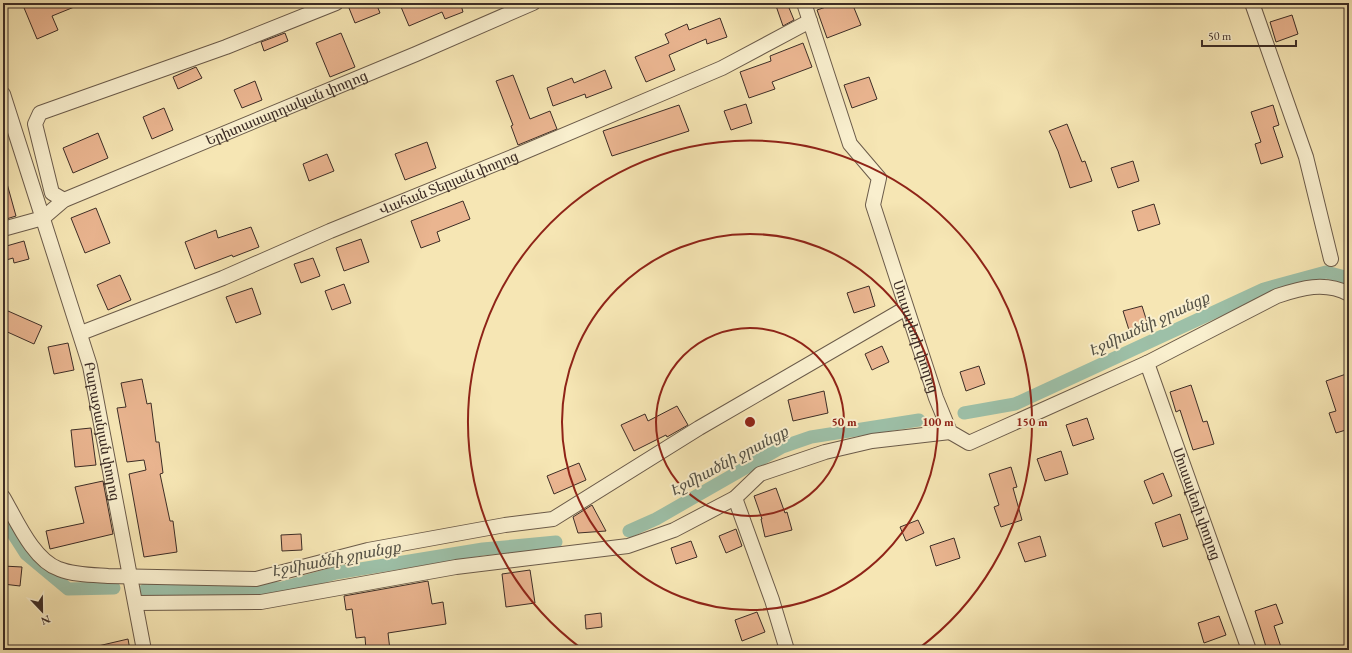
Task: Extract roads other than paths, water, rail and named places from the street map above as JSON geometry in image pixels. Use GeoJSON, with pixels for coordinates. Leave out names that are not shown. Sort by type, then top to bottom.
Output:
{"type":"FeatureCollection","features":[{"type":"Feature","properties":{"kind":"street"},"geometry":{"type":"LineString","coordinates":[[64,200],[52,193],[35,124],[40,113],[226,47],[336,3]]}},
{"type":"Feature","properties":{"kind":"street","name":"Երիտասարդական փողոց"},"geometry":{"type":"LineString","coordinates":[[43,218],[64,200],[416,54],[533,3]]}},
{"type":"Feature","properties":{"kind":"street","name":"Մուսալեռի փողոց"},"geometry":{"type":"LineString","coordinates":[[804,3],[850,144],[880,178],[873,205],[936,398],[950,432]]}},
{"type":"Feature","properties":{"kind":"street"},"geometry":{"type":"LineString","coordinates":[[1252,3],[1306,157],[1331,259]]}},
{"type":"Feature","properties":{"kind":"street","name":"Վահան Տերյան փողոց"},"geometry":{"type":"LineString","coordinates":[[81,333],[223,278],[330,231],[517,155],[722,68],[810,21]]}},
{"type":"Feature","properties":{"kind":"street","name":"Բաբաջանյան փողոց"},"geometry":{"type":"LineString","coordinates":[[3,94],[81,333],[90,366],[144,650]]}},
{"type":"Feature","properties":{"kind":"street"},"geometry":{"type":"LineString","coordinates":[[3,229],[43,218]]}},
{"type":"Feature","properties":{"kind":"street"},"geometry":{"type":"LineString","coordinates":[[136,603],[261,602],[456,566],[628,546],[674,530],[735,498],[760,474],[825,452],[872,441],[950,432],[969,443],[1147,363],[1277,296],[1297,290],[1320,286],[1340,289],[1349,294]]}},
{"type":"Feature","properties":{"kind":"street"},"geometry":{"type":"LineString","coordinates":[[3,497],[34,549],[44,561],[58,569],[84,574],[256,579],[376,548],[489,528],[553,519],[699,428],[906,308]]}},
{"type":"Feature","properties":{"kind":"street","name":"Մուսալեռի փողոց"},"geometry":{"type":"LineString","coordinates":[[1147,363],[1249,650]]}},
{"type":"Feature","properties":{"kind":"street"},"geometry":{"type":"LineString","coordinates":[[735,498],[772,600],[787,650]]}},
{"type":"Feature","properties":{"kind":"waterway","name":"Էջմիածնի ջրանցք"},"geometry":{"type":"LineString","coordinates":[[964,413],[1015,404],[1264,289],[1326,272],[1349,278]]}},
{"type":"Feature","properties":{"kind":"waterway","name":"Էջմիածնի ջրանցք"},"geometry":{"type":"LineString","coordinates":[[629,531],[656,519],[782,447],[811,437],[919,420]]}},
{"type":"Feature","properties":{"kind":"waterway","name":"Էջմիածնի ջրանցք"},"geometry":{"type":"LineString","coordinates":[[3,518],[26,554],[68,589],[114,588]]}},
{"type":"Feature","properties":{"kind":"waterway","name":"Էջմիածնի ջրանցք"},"geometry":{"type":"LineString","coordinates":[[145,590],[282,588],[336,573],[483,549],[556,542]]}}]}
